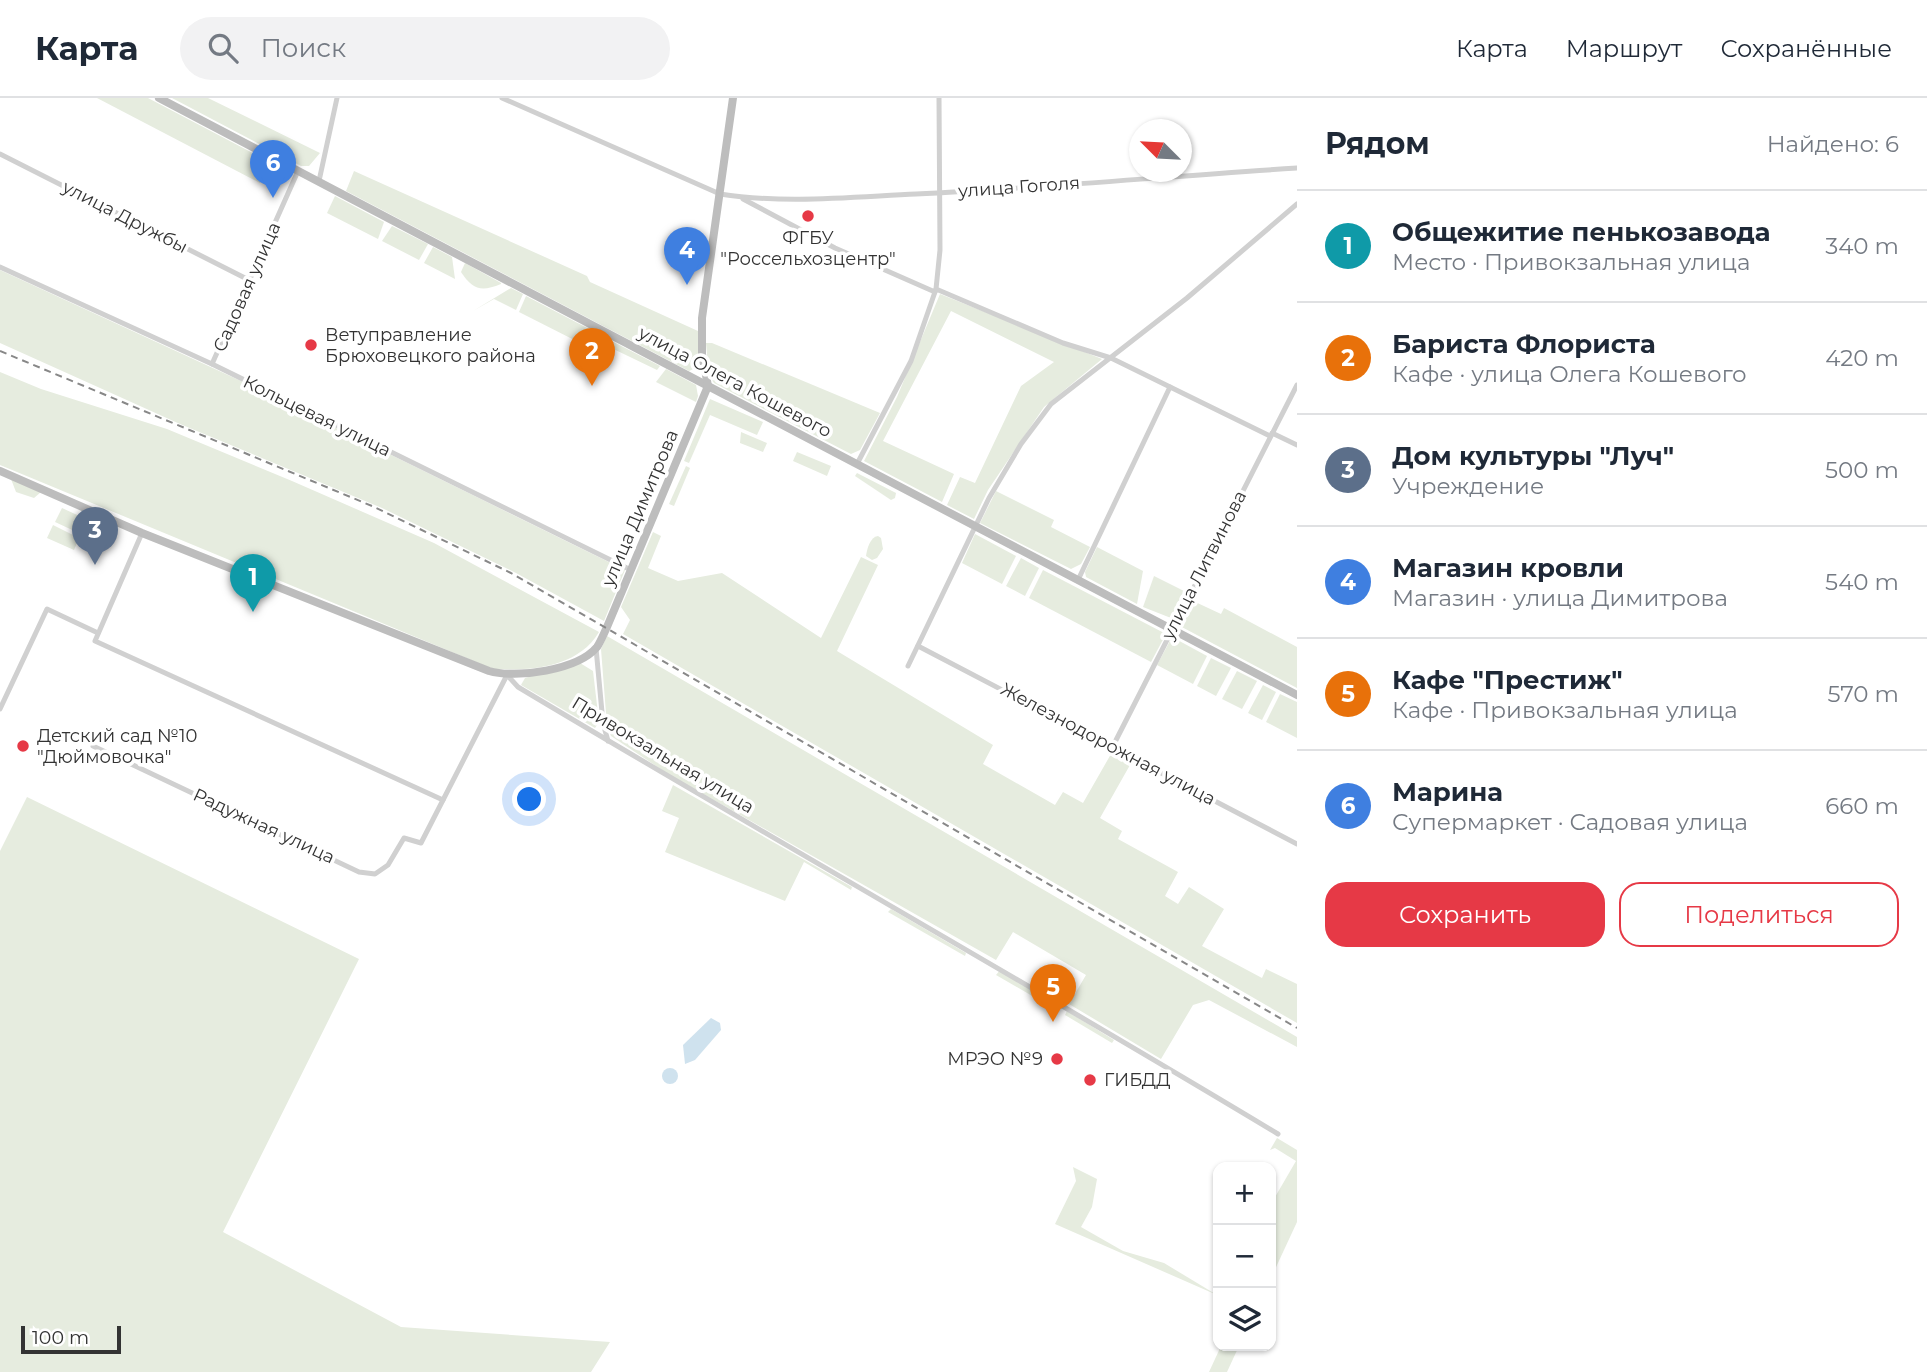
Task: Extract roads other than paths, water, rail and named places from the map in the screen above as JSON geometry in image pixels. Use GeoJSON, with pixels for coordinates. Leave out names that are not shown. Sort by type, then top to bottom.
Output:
{"type":"FeatureCollection","features":[{"type":"Feature","properties":{"kind":"main road","name":"улица Олега Кошевого"},"geometry":{"type":"LineString","coordinates":[[159,98],[1297,695]]}},
{"type":"Feature","properties":{"kind":"main road"},"geometry":{"type":"LineString","coordinates":[[708,386],[702,354],[701,325],[733,98]]}},
{"type":"Feature","properties":{"kind":"main road","name":"улица Димитрова"},"geometry":{"type":"LineString","coordinates":[[596,648],[708,386]]}},
{"type":"Feature","properties":{"kind":"main road","name":"Привокзальная улица"},"geometry":{"type":"LineString","coordinates":[[0,471],[142,533],[476,667],[507,675]]}},
{"type":"Feature","properties":{"kind":"main road"},"geometry":{"type":"LineString","coordinates":[[507,675],[534,673],[576,660],[596,648]]}},
{"type":"Feature","properties":{"kind":"street"},"geometry":{"type":"LineString","coordinates":[[319,181],[337,98]]}},
{"type":"Feature","properties":{"kind":"street","name":"улица Гоголя"},"geometry":{"type":"LineString","coordinates":[[502,98],[720,194],[740,197],[811,199],[939,193],[1297,168]]}},
{"type":"Feature","properties":{"kind":"street"},"geometry":{"type":"LineString","coordinates":[[857,464],[902,381],[935,290],[940,250],[939,98]]}},
{"type":"Feature","properties":{"kind":"street","name":"улица Дружбы"},"geometry":{"type":"LineString","coordinates":[[0,154],[249,280]]}},
{"type":"Feature","properties":{"kind":"street","name":"Садовая улица"},"geometry":{"type":"LineString","coordinates":[[212,364],[298,171]]}},
{"type":"Feature","properties":{"kind":"street","name":"улица Гоголя"},"geometry":{"type":"LineString","coordinates":[[740,197],[835,248],[1063,343],[1111,358],[1297,445]]}},
{"type":"Feature","properties":{"kind":"street"},"geometry":{"type":"LineString","coordinates":[[908,666],[975,526],[1007,467],[1051,404],[1238,257],[1297,204]]}},
{"type":"Feature","properties":{"kind":"street","name":"Кольцевая улица"},"geometry":{"type":"LineString","coordinates":[[0,267],[212,364],[631,570]]}},
{"type":"Feature","properties":{"kind":"street","name":"улица Литвинова"},"geometry":{"type":"LineString","coordinates":[[1113,746],[1297,385]]}},
{"type":"Feature","properties":{"kind":"street"},"geometry":{"type":"LineString","coordinates":[[1078,580],[1170,387]]}},
{"type":"Feature","properties":{"kind":"street"},"geometry":{"type":"LineString","coordinates":[[142,533],[95,641],[443,800],[507,675]]}},
{"type":"Feature","properties":{"kind":"street"},"geometry":{"type":"LineString","coordinates":[[1,706],[47,609],[98,633]]}},
{"type":"Feature","properties":{"kind":"street","name":"Железнодорожная улица"},"geometry":{"type":"LineString","coordinates":[[918,646],[1297,844]]}},
{"type":"Feature","properties":{"kind":"street"},"geometry":{"type":"LineString","coordinates":[[596,648],[603,723],[608,741]]}},
{"type":"Feature","properties":{"kind":"street"},"geometry":{"type":"LineString","coordinates":[[576,660],[590,661],[598,670]]}},
{"type":"Feature","properties":{"kind":"street","name":"Привокзальная улица"},"geometry":{"type":"LineString","coordinates":[[507,675],[518,687],[672,781],[991,962],[1278,1134]]}},
{"type":"Feature","properties":{"kind":"street","name":"Радужная улица"},"geometry":{"type":"LineString","coordinates":[[93,746],[364,874],[375,874],[383,870],[404,838],[421,843],[443,800]]}},
{"type":"Feature","properties":{"kind":"water"},"geometry":{"type":"Polygon","coordinates":[[[711,1018],[720,1023],[721,1030],[695,1060],[685,1064],[683,1045],[711,1018]]]}},
{"type":"Feature","properties":{"kind":"water"},"geometry":{"type":"Polygon","coordinates":[[[667,1068],[673,1068],[678,1076],[676,1082],[667,1084],[662,1079],[662,1073],[667,1068]]]}},
{"type":"Feature","properties":{"kind":"railway"},"geometry":{"type":"LineString","coordinates":[[0,351],[372,506],[511,573],[1297,1028]]}},
{"type":"Feature","properties":{"kind":"place","name":"Марина"},"geometry":{"type":"Point","coordinates":[273,198]}},
{"type":"Feature","properties":{"kind":"place","name":"ФГБУ \"Россельхозцентр\""},"geometry":{"type":"Point","coordinates":[808,216]}},
{"type":"Feature","properties":{"kind":"place","name":"Магазин кровли"},"geometry":{"type":"Point","coordinates":[687,285]}},
{"type":"Feature","properties":{"kind":"place","name":"Ветуправление Брюховецкого района"},"geometry":{"type":"Point","coordinates":[311,345]}},
{"type":"Feature","properties":{"kind":"place","name":"Бариста Флориста"},"geometry":{"type":"Point","coordinates":[592,386]}},
{"type":"Feature","properties":{"kind":"place","name":"Дом культуры \"Луч\""},"geometry":{"type":"Point","coordinates":[95,565]}},
{"type":"Feature","properties":{"kind":"place","name":"Общежитие пенькозавода"},"geometry":{"type":"Point","coordinates":[253,612]}},
{"type":"Feature","properties":{"kind":"place","name":"Детский сад №10 \"Дюймовочка\""},"geometry":{"type":"Point","coordinates":[23,746]}},
{"type":"Feature","properties":{"kind":"place","name":"Кафе \"Престиж\""},"geometry":{"type":"Point","coordinates":[1053,1022]}},
{"type":"Feature","properties":{"kind":"place","name":"МРЭО №9"},"geometry":{"type":"Point","coordinates":[1057,1059]}},
{"type":"Feature","properties":{"kind":"place","name":"ГИБДД"},"geometry":{"type":"Point","coordinates":[1090,1080]}}]}
